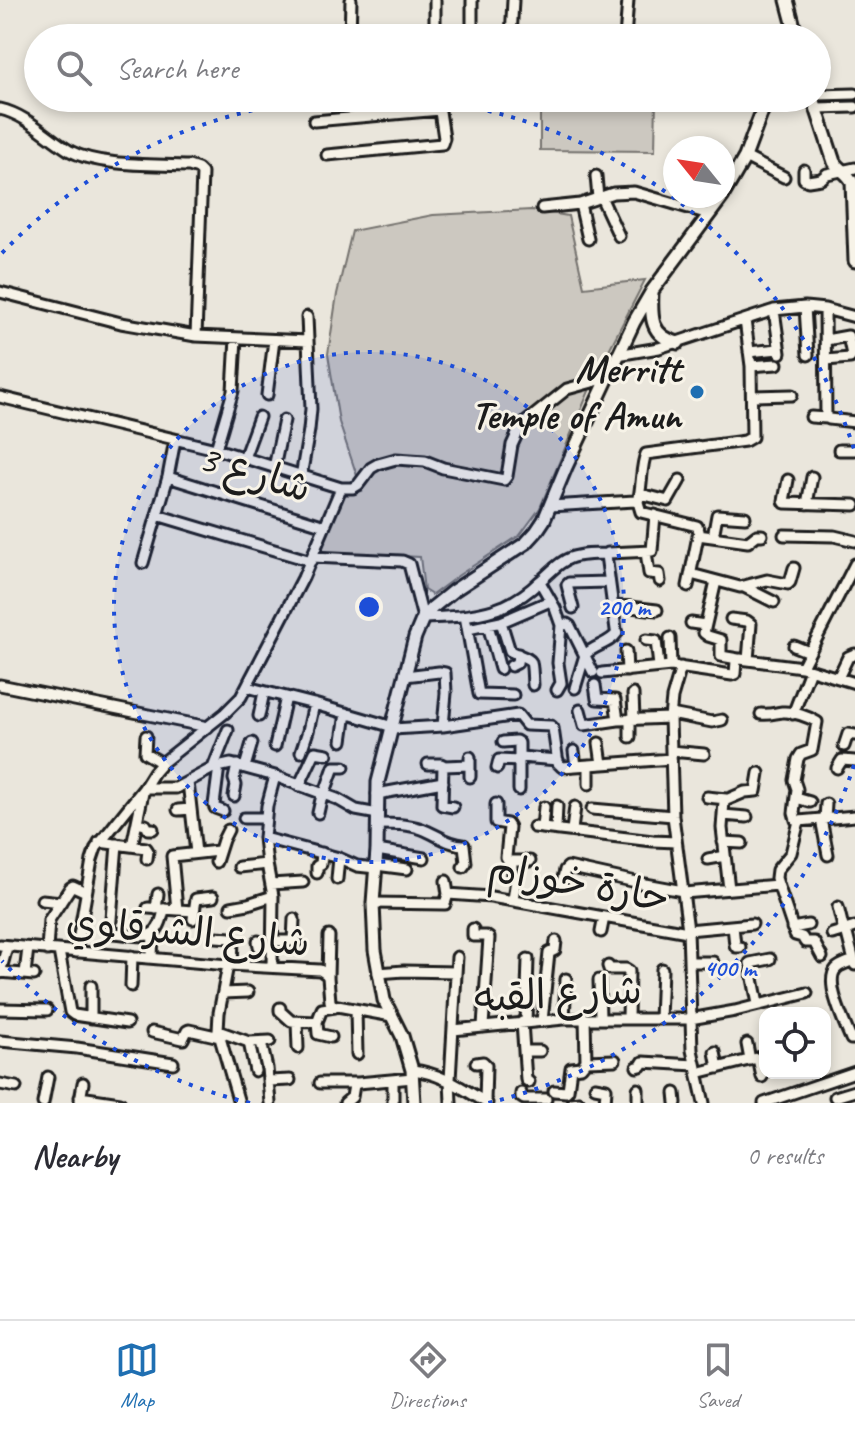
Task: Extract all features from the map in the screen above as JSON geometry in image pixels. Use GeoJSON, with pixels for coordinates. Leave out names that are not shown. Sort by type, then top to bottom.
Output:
{"type":"FeatureCollection","features":[{"type":"Feature","properties":{"kind":"street"},"geometry":{"type":"LineString","coordinates":[[351,0],[352,24]]}},
{"type":"Feature","properties":{"kind":"street"},"geometry":{"type":"LineString","coordinates":[[432,24],[435,0]]}},
{"type":"Feature","properties":{"kind":"street"},"geometry":{"type":"LineString","coordinates":[[472,0],[472,24]]}},
{"type":"Feature","properties":{"kind":"street"},"geometry":{"type":"LineString","coordinates":[[512,24],[513,0]]}},
{"type":"Feature","properties":{"kind":"street"},"geometry":{"type":"LineString","coordinates":[[626,24],[628,0]]}},
{"type":"Feature","properties":{"kind":"street"},"geometry":{"type":"LineString","coordinates":[[787,0],[791,24]]}},
{"type":"Feature","properties":{"kind":"street"},"geometry":{"type":"LineString","coordinates":[[831,98],[855,94]]}},
{"type":"Feature","properties":{"kind":"street"},"geometry":{"type":"LineString","coordinates":[[831,103],[855,107]]}},
{"type":"Feature","properties":{"kind":"street"},"geometry":{"type":"LineString","coordinates":[[0,109],[17,115],[82,156],[107,161],[189,166],[202,173],[196,336]]}},
{"type":"Feature","properties":{"kind":"street"},"geometry":{"type":"LineString","coordinates":[[314,121],[417,112]]}},
{"type":"Feature","properties":{"kind":"street"},"geometry":{"type":"LineString","coordinates":[[327,155],[442,144],[440,112]]}},
{"type":"Feature","properties":{"kind":"street"},"geometry":{"type":"LineString","coordinates":[[735,175],[762,112]]}},
{"type":"Feature","properties":{"kind":"street"},"geometry":{"type":"LineString","coordinates":[[819,112],[834,162],[852,182],[855,261]]}},
{"type":"Feature","properties":{"kind":"street"},"geometry":{"type":"LineString","coordinates":[[745,157],[784,177]]}},
{"type":"Feature","properties":{"kind":"street"},"geometry":{"type":"LineString","coordinates":[[804,170],[804,179],[808,181],[855,168]]}},
{"type":"Feature","properties":{"kind":"street"},"geometry":{"type":"LineString","coordinates":[[596,176],[599,197],[619,236]]}},
{"type":"Feature","properties":{"kind":"street"},"geometry":{"type":"LineString","coordinates":[[542,208],[580,204],[624,192],[644,194],[709,214]]}},
{"type":"Feature","properties":{"kind":"street"},"geometry":{"type":"LineString","coordinates":[[580,204],[588,239]]}},
{"type":"Feature","properties":{"kind":"street"},"geometry":{"type":"LineString","coordinates":[[414,1103],[412,1074],[402,1036],[384,1000],[378,973],[373,903],[377,794],[412,646],[423,618],[453,591],[526,543],[536,532],[617,355],[652,291],[714,208]]}},
{"type":"Feature","properties":{"kind":"street"},"geometry":{"type":"LineString","coordinates":[[652,291],[654,325],[664,337],[678,343]]}},
{"type":"Feature","properties":{"kind":"street"},"geometry":{"type":"LineString","coordinates":[[0,292],[121,323],[196,336],[308,341]]}},
{"type":"Feature","properties":{"kind":"street"},"geometry":{"type":"LineString","coordinates":[[617,355],[678,343],[774,310],[805,307],[855,317]]}},
{"type":"Feature","properties":{"kind":"street"},"geometry":{"type":"LineString","coordinates":[[805,307],[808,355]]}},
{"type":"Feature","properties":{"kind":"street"},"geometry":{"type":"LineString","coordinates":[[825,309],[827,418]]}},
{"type":"Feature","properties":{"kind":"street"},"geometry":{"type":"LineString","coordinates":[[749,352],[780,351],[774,310]]}},
{"type":"Feature","properties":{"kind":"street"},"geometry":{"type":"LineString","coordinates":[[301,477],[311,409],[307,317]]}},
{"type":"Feature","properties":{"kind":"street"},"geometry":{"type":"LineString","coordinates":[[688,586],[697,526],[641,512],[643,461],[646,454],[749,440],[753,396],[745,320]]}},
{"type":"Feature","properties":{"kind":"street"},"geometry":{"type":"LineString","coordinates":[[826,340],[848,336],[852,355],[850,358],[826,360]]}},
{"type":"Feature","properties":{"kind":"street"},"geometry":{"type":"LineString","coordinates":[[216,449],[233,391],[236,338]]}},
{"type":"Feature","properties":{"kind":"street"},"geometry":{"type":"LineString","coordinates":[[267,395],[274,340]]}},
{"type":"Feature","properties":{"kind":"street"},"geometry":{"type":"LineString","coordinates":[[751,366],[777,364]]}},
{"type":"Feature","properties":{"kind":"street"},"geometry":{"type":"LineString","coordinates":[[0,397],[216,449],[301,477],[341,488],[353,488],[371,468],[396,459],[425,461],[443,468],[504,480],[512,445],[527,421],[567,389],[607,378]]}},
{"type":"Feature","properties":{"kind":"street"},"geometry":{"type":"LineString","coordinates":[[753,396],[792,395]]}},
{"type":"Feature","properties":{"kind":"street"},"geometry":{"type":"LineString","coordinates":[[244,458],[259,417]]}},
{"type":"Feature","properties":{"kind":"street"},"geometry":{"type":"LineString","coordinates":[[811,417],[855,422]]}},
{"type":"Feature","properties":{"kind":"street"},"geometry":{"type":"LineString","coordinates":[[274,468],[284,420]]}},
{"type":"Feature","properties":{"kind":"street"},"geometry":{"type":"LineString","coordinates":[[143,563],[168,477],[175,440]]}},
{"type":"Feature","properties":{"kind":"street"},"geometry":{"type":"LineString","coordinates":[[839,450],[855,450]]}},
{"type":"Feature","properties":{"kind":"street","name":"شارع 3"},"geometry":{"type":"LineString","coordinates":[[168,477],[325,526]]}},
{"type":"Feature","properties":{"kind":"street"},"geometry":{"type":"LineString","coordinates":[[807,504],[812,477]]}},
{"type":"Feature","properties":{"kind":"street"},"geometry":{"type":"LineString","coordinates":[[550,506],[635,501],[640,498],[668,501],[680,480]]}},
{"type":"Feature","properties":{"kind":"street"},"geometry":{"type":"LineString","coordinates":[[788,480],[784,502],[807,504],[832,500],[855,505]]}},
{"type":"Feature","properties":{"kind":"street"},"geometry":{"type":"LineString","coordinates":[[76,952],[92,860],[99,842],[162,763],[233,705],[247,687],[312,559],[341,488]]}},
{"type":"Feature","properties":{"kind":"street"},"geometry":{"type":"LineString","coordinates":[[157,515],[312,559],[402,561],[409,564],[423,618]]}},
{"type":"Feature","properties":{"kind":"street"},"geometry":{"type":"LineString","coordinates":[[655,515],[649,574],[659,574],[660,581]]}},
{"type":"Feature","properties":{"kind":"street"},"geometry":{"type":"LineString","coordinates":[[713,537],[717,515],[745,517]]}},
{"type":"Feature","properties":{"kind":"street"},"geometry":{"type":"LineString","coordinates":[[698,535],[748,542],[754,536],[762,535]]}},
{"type":"Feature","properties":{"kind":"street"},"geometry":{"type":"LineString","coordinates":[[784,535],[828,535],[855,541]]}},
{"type":"Feature","properties":{"kind":"street"},"geometry":{"type":"LineString","coordinates":[[575,688],[585,655],[613,639],[621,629],[609,603],[607,554]]}},
{"type":"Feature","properties":{"kind":"street"},"geometry":{"type":"LineString","coordinates":[[423,618],[465,616],[506,605],[524,595],[551,570],[580,555],[650,554]]}},
{"type":"Feature","properties":{"kind":"street"},"geometry":{"type":"LineString","coordinates":[[793,714],[809,652],[851,580],[855,564]]}},
{"type":"Feature","properties":{"kind":"street"},"geometry":{"type":"LineString","coordinates":[[744,587],[767,580],[788,584],[794,568]]}},
{"type":"Feature","properties":{"kind":"street"},"geometry":{"type":"LineString","coordinates":[[755,582],[757,570]]}},
{"type":"Feature","properties":{"kind":"street"},"geometry":{"type":"LineString","coordinates":[[691,574],[744,587],[774,602]]}},
{"type":"Feature","properties":{"kind":"street"},"geometry":{"type":"LineString","coordinates":[[716,581],[705,625],[706,635],[718,633],[721,656],[806,669],[855,683]]}},
{"type":"Feature","properties":{"kind":"street"},"geometry":{"type":"LineString","coordinates":[[540,582],[561,625],[558,663],[561,683],[557,690]]}},
{"type":"Feature","properties":{"kind":"street"},"geometry":{"type":"LineString","coordinates":[[573,608],[569,583],[609,582]]}},
{"type":"Feature","properties":{"kind":"street"},"geometry":{"type":"LineString","coordinates":[[468,629],[501,622],[550,601]]}},
{"type":"Feature","properties":{"kind":"street"},"geometry":{"type":"LineString","coordinates":[[609,603],[657,610]]}},
{"type":"Feature","properties":{"kind":"street"},"geometry":{"type":"LineString","coordinates":[[465,616],[479,694],[513,695]]}},
{"type":"Feature","properties":{"kind":"street"},"geometry":{"type":"LineString","coordinates":[[561,625],[570,626],[597,672],[676,666],[737,677],[751,624],[731,619]]}},
{"type":"Feature","properties":{"kind":"street"},"geometry":{"type":"LineString","coordinates":[[501,622],[510,651],[528,657],[532,662],[533,685]]}},
{"type":"Feature","properties":{"kind":"street"},"geometry":{"type":"LineString","coordinates":[[691,623],[705,625]]}},
{"type":"Feature","properties":{"kind":"street"},"geometry":{"type":"LineString","coordinates":[[488,625],[500,669]]}},
{"type":"Feature","properties":{"kind":"street"},"geometry":{"type":"LineString","coordinates":[[670,638],[676,666],[670,716],[673,816],[688,931],[690,1019],[704,1103]]}},
{"type":"Feature","properties":{"kind":"street"},"geometry":{"type":"LineString","coordinates":[[646,640],[656,641],[659,666]]}},
{"type":"Feature","properties":{"kind":"street"},"geometry":{"type":"LineString","coordinates":[[794,646],[809,652]]}},
{"type":"Feature","properties":{"kind":"street"},"geometry":{"type":"LineString","coordinates":[[619,668],[626,651]]}},
{"type":"Feature","properties":{"kind":"street"},"geometry":{"type":"LineString","coordinates":[[511,666],[517,663],[518,654]]}},
{"type":"Feature","properties":{"kind":"street"},"geometry":{"type":"LineString","coordinates":[[838,678],[848,657],[855,654]]}},
{"type":"Feature","properties":{"kind":"street"},"geometry":{"type":"LineString","coordinates":[[405,676],[445,673],[443,726]]}},
{"type":"Feature","properties":{"kind":"street"},"geometry":{"type":"LineString","coordinates":[[0,685],[208,727]]}},
{"type":"Feature","properties":{"kind":"street"},"geometry":{"type":"LineString","coordinates":[[595,685],[597,699],[615,700],[618,720]]}},
{"type":"Feature","properties":{"kind":"street"},"geometry":{"type":"LineString","coordinates":[[247,687],[393,728],[443,726],[518,715],[526,725],[540,726],[550,721],[562,767],[602,764],[640,766],[671,755],[704,754]]}},
{"type":"Feature","properties":{"kind":"street"},"geometry":{"type":"LineString","coordinates":[[259,716],[264,692]]}},
{"type":"Feature","properties":{"kind":"street"},"geometry":{"type":"LineString","coordinates":[[630,737],[633,694]]}},
{"type":"Feature","properties":{"kind":"street"},"geometry":{"type":"LineString","coordinates":[[275,746],[286,697]]}},
{"type":"Feature","properties":{"kind":"street"},"geometry":{"type":"LineString","coordinates":[[301,752],[314,704]]}},
{"type":"Feature","properties":{"kind":"street"},"geometry":{"type":"LineString","coordinates":[[580,710],[584,725],[670,716],[712,722],[722,720]]}},
{"type":"Feature","properties":{"kind":"street"},"geometry":{"type":"LineString","coordinates":[[761,714],[782,712],[816,719],[818,724],[812,750],[799,756],[794,780],[800,785],[794,817],[799,821],[855,816]]}},
{"type":"Feature","properties":{"kind":"street"},"geometry":{"type":"LineString","coordinates":[[342,741],[346,713]]}},
{"type":"Feature","properties":{"kind":"street"},"geometry":{"type":"LineString","coordinates":[[538,715],[540,726]]}},
{"type":"Feature","properties":{"kind":"street"},"geometry":{"type":"LineString","coordinates":[[223,811],[214,805],[216,767],[228,730]]}},
{"type":"Feature","properties":{"kind":"street"},"geometry":{"type":"LineString","coordinates":[[844,746],[848,734],[855,735]]}},
{"type":"Feature","properties":{"kind":"street"},"geometry":{"type":"LineString","coordinates":[[146,736],[145,753],[162,763]]}},
{"type":"Feature","properties":{"kind":"street"},"geometry":{"type":"LineString","coordinates":[[503,742],[518,742],[520,745],[519,790]]}},
{"type":"Feature","properties":{"kind":"street"},"geometry":{"type":"LineString","coordinates":[[234,796],[234,779],[252,743]]}},
{"type":"Feature","properties":{"kind":"street"},"geometry":{"type":"LineString","coordinates":[[599,743],[602,764]]}},
{"type":"Feature","properties":{"kind":"street"},"geometry":{"type":"LineString","coordinates":[[574,751],[576,766]]}},
{"type":"Feature","properties":{"kind":"street"},"geometry":{"type":"LineString","coordinates":[[299,786],[315,752],[327,754]]}},
{"type":"Feature","properties":{"kind":"street"},"geometry":{"type":"LineString","coordinates":[[497,768],[499,760],[558,760]]}},
{"type":"Feature","properties":{"kind":"street"},"geometry":{"type":"LineString","coordinates":[[837,768],[842,760],[855,761]]}},
{"type":"Feature","properties":{"kind":"street"},"geometry":{"type":"LineString","coordinates":[[428,764],[444,766],[470,761],[470,777]]}},
{"type":"Feature","properties":{"kind":"street"},"geometry":{"type":"LineString","coordinates":[[589,765],[589,784]]}},
{"type":"Feature","properties":{"kind":"street"},"geometry":{"type":"LineString","coordinates":[[144,788],[176,788],[216,767],[241,766],[337,799],[378,819],[431,829],[456,840],[466,847],[463,867]]}},
{"type":"Feature","properties":{"kind":"street"},"geometry":{"type":"LineString","coordinates":[[444,766],[442,805],[453,807]]}},
{"type":"Feature","properties":{"kind":"street"},"geometry":{"type":"LineString","coordinates":[[318,813],[334,767],[344,767]]}},
{"type":"Feature","properties":{"kind":"street"},"geometry":{"type":"LineString","coordinates":[[707,797],[735,798],[745,792],[756,791],[759,773]]}},
{"type":"Feature","properties":{"kind":"street"},"geometry":{"type":"LineString","coordinates":[[272,967],[273,896],[264,838],[269,794],[275,776]]}},
{"type":"Feature","properties":{"kind":"street"},"geometry":{"type":"LineString","coordinates":[[188,782],[196,853]]}},
{"type":"Feature","properties":{"kind":"street"},"geometry":{"type":"LineString","coordinates":[[377,794],[443,782]]}},
{"type":"Feature","properties":{"kind":"street"},"geometry":{"type":"LineString","coordinates":[[426,786],[426,798]]}},
{"type":"Feature","properties":{"kind":"street"},"geometry":{"type":"LineString","coordinates":[[132,846],[144,788]]}},
{"type":"Feature","properties":{"kind":"street"},"geometry":{"type":"LineString","coordinates":[[796,798],[810,802]]}},
{"type":"Feature","properties":{"kind":"street"},"geometry":{"type":"LineString","coordinates":[[726,799],[723,804],[723,842],[729,889]]}},
{"type":"Feature","properties":{"kind":"street"},"geometry":{"type":"LineString","coordinates":[[826,804],[823,819],[828,855]]}},
{"type":"Feature","properties":{"kind":"street"},"geometry":{"type":"LineString","coordinates":[[556,828],[557,806]]}},
{"type":"Feature","properties":{"kind":"street"},"geometry":{"type":"LineString","coordinates":[[348,820],[350,807]]}},
{"type":"Feature","properties":{"kind":"street"},"geometry":{"type":"LineString","coordinates":[[544,807],[538,827],[676,842]]}},
{"type":"Feature","properties":{"kind":"street"},"geometry":{"type":"LineString","coordinates":[[572,830],[575,807]]}},
{"type":"Feature","properties":{"kind":"street"},"geometry":{"type":"LineString","coordinates":[[178,810],[191,809]]}},
{"type":"Feature","properties":{"kind":"street"},"geometry":{"type":"LineString","coordinates":[[482,814],[496,809],[497,823],[509,825],[506,857],[512,867],[512,877],[516,879],[513,900]]}},
{"type":"Feature","properties":{"kind":"street"},"geometry":{"type":"LineString","coordinates":[[592,809],[673,816]]}},
{"type":"Feature","properties":{"kind":"street"},"geometry":{"type":"LineString","coordinates":[[723,815],[747,817]]}},
{"type":"Feature","properties":{"kind":"street"},"geometry":{"type":"LineString","coordinates":[[244,818],[265,818]]}},
{"type":"Feature","properties":{"kind":"street"},"geometry":{"type":"LineString","coordinates":[[799,821],[791,853],[776,874],[792,928],[805,942],[814,942],[822,957]]}},
{"type":"Feature","properties":{"kind":"street"},"geometry":{"type":"LineString","coordinates":[[137,823],[153,829]]}},
{"type":"Feature","properties":{"kind":"street"},"geometry":{"type":"LineString","coordinates":[[216,862],[228,830]]}},
{"type":"Feature","properties":{"kind":"street"},"geometry":{"type":"LineString","coordinates":[[264,838],[339,858],[353,865],[407,869]]}},
{"type":"Feature","properties":{"kind":"street"},"geometry":{"type":"LineString","coordinates":[[99,842],[146,848],[147,859]]}},
{"type":"Feature","properties":{"kind":"street"},"geometry":{"type":"LineString","coordinates":[[723,842],[742,843]]}},
{"type":"Feature","properties":{"kind":"street"},"geometry":{"type":"LineString","coordinates":[[117,844],[110,932],[153,934],[160,927],[156,909],[158,894]]}},
{"type":"Feature","properties":{"kind":"street"},"geometry":{"type":"LineString","coordinates":[[377,850],[424,858]]}},
{"type":"Feature","properties":{"kind":"street"},"geometry":{"type":"LineString","coordinates":[[177,910],[171,858],[218,851]]}},
{"type":"Feature","properties":{"kind":"street"},"geometry":{"type":"LineString","coordinates":[[317,873],[322,853]]}},
{"type":"Feature","properties":{"kind":"street"},"geometry":{"type":"LineString","coordinates":[[708,859],[725,856]]}},
{"type":"Feature","properties":{"kind":"street"},"geometry":{"type":"LineString","coordinates":[[337,879],[339,858]]}},
{"type":"Feature","properties":{"kind":"street"},"geometry":{"type":"LineString","coordinates":[[508,861],[530,861]]}},
{"type":"Feature","properties":{"kind":"street"},"geometry":{"type":"LineString","coordinates":[[239,867],[267,864]]}},
{"type":"Feature","properties":{"kind":"street"},"geometry":{"type":"LineString","coordinates":[[562,882],[568,867],[684,892],[778,885]]}},
{"type":"Feature","properties":{"kind":"street"},"geometry":{"type":"LineString","coordinates":[[446,881],[448,894]]}},
{"type":"Feature","properties":{"kind":"street"},"geometry":{"type":"LineString","coordinates":[[271,884],[303,882]]}},
{"type":"Feature","properties":{"kind":"street"},"geometry":{"type":"LineString","coordinates":[[47,950],[49,920],[61,902],[72,886],[86,892]]}},
{"type":"Feature","properties":{"kind":"street","name":"حارة خوزام"},"geometry":{"type":"LineString","coordinates":[[373,903],[445,904],[448,894],[469,894],[688,931],[717,923],[733,926],[752,924]]}},
{"type":"Feature","properties":{"kind":"street"},"geometry":{"type":"LineString","coordinates":[[242,905],[273,896]]}},
{"type":"Feature","properties":{"kind":"street"},"geometry":{"type":"LineString","coordinates":[[156,909],[193,915],[196,899],[213,897]]}},
{"type":"Feature","properties":{"kind":"street"},"geometry":{"type":"LineString","coordinates":[[42,900],[61,902]]}},
{"type":"Feature","properties":{"kind":"street"},"geometry":{"type":"LineString","coordinates":[[838,907],[848,929],[855,963],[836,968],[831,985],[851,1039],[855,1039]]}},
{"type":"Feature","properties":{"kind":"street"},"geometry":{"type":"LineString","coordinates":[[601,932],[604,917]]}},
{"type":"Feature","properties":{"kind":"street"},"geometry":{"type":"LineString","coordinates":[[258,941],[259,946],[295,941],[294,919]]}},
{"type":"Feature","properties":{"kind":"street"},"geometry":{"type":"LineString","coordinates":[[792,928],[808,925]]}},
{"type":"Feature","properties":{"kind":"street"},"geometry":{"type":"LineString","coordinates":[[733,926],[735,945],[740,947]]}},
{"type":"Feature","properties":{"kind":"street"},"geometry":{"type":"LineString","coordinates":[[473,929],[473,936],[488,937],[489,940],[483,1026]]}},
{"type":"Feature","properties":{"kind":"street"},"geometry":{"type":"LineString","coordinates":[[832,934],[848,929]]}},
{"type":"Feature","properties":{"kind":"street"},"geometry":{"type":"LineString","coordinates":[[152,957],[153,934]]}},
{"type":"Feature","properties":{"kind":"street"},"geometry":{"type":"LineString","coordinates":[[328,977],[329,936]]}},
{"type":"Feature","properties":{"kind":"street"},"geometry":{"type":"LineString","coordinates":[[216,937],[233,940],[217,1022],[239,1103]]}},
{"type":"Feature","properties":{"kind":"street"},"geometry":{"type":"LineString","coordinates":[[542,1021],[549,955],[555,950],[556,941]]}},
{"type":"Feature","properties":{"kind":"street"},"geometry":{"type":"LineString","coordinates":[[3,946],[0,969],[30,974],[28,948]]}},
{"type":"Feature","properties":{"kind":"street","name":"شارع الشرقاوي"},"geometry":{"type":"LineString","coordinates":[[3,946],[320,970],[328,977],[330,1001],[336,1007],[392,1016]]}},
{"type":"Feature","properties":{"kind":"street"},"geometry":{"type":"LineString","coordinates":[[59,951],[70,1012],[127,1023]]}},
{"type":"Feature","properties":{"kind":"street"},"geometry":{"type":"LineString","coordinates":[[131,986],[132,956]]}},
{"type":"Feature","properties":{"kind":"street"},"geometry":{"type":"LineString","coordinates":[[451,1103],[457,957]]}},
{"type":"Feature","properties":{"kind":"street"},"geometry":{"type":"LineString","coordinates":[[528,959],[524,1022],[526,1080],[529,1082]]}},
{"type":"Feature","properties":{"kind":"street"},"geometry":{"type":"LineString","coordinates":[[758,1004],[750,963],[770,959]]}},
{"type":"Feature","properties":{"kind":"street"},"geometry":{"type":"LineString","coordinates":[[689,962],[713,962]]}},
{"type":"Feature","properties":{"kind":"street"},"geometry":{"type":"LineString","coordinates":[[608,966],[609,969],[629,971],[628,1018]]}},
{"type":"Feature","properties":{"kind":"street"},"geometry":{"type":"LineString","coordinates":[[660,1019],[662,969]]}},
{"type":"Feature","properties":{"kind":"street"},"geometry":{"type":"LineString","coordinates":[[378,973],[456,972]]}},
{"type":"Feature","properties":{"kind":"street"},"geometry":{"type":"LineString","coordinates":[[564,1019],[566,979]]}},
{"type":"Feature","properties":{"kind":"street"},"geometry":{"type":"LineString","coordinates":[[599,980],[600,1018]]}},
{"type":"Feature","properties":{"kind":"street"},"geometry":{"type":"LineString","coordinates":[[91,986],[91,1018]]}},
{"type":"Feature","properties":{"kind":"street"},"geometry":{"type":"LineString","coordinates":[[223,993],[248,992]]}},
{"type":"Feature","properties":{"kind":"street","name":"شارع القبه"},"geometry":{"type":"LineString","coordinates":[[453,1030],[564,1019],[725,1016],[758,1004],[807,993]]}},
{"type":"Feature","properties":{"kind":"street"},"geometry":{"type":"LineString","coordinates":[[331,1037],[318,1034],[317,1022],[322,1009],[336,1007]]}},
{"type":"Feature","properties":{"kind":"street"},"geometry":{"type":"LineString","coordinates":[[280,1008],[291,1021],[317,1022]]}},
{"type":"Feature","properties":{"kind":"street"},"geometry":{"type":"LineString","coordinates":[[0,1009],[47,1010]]}},
{"type":"Feature","properties":{"kind":"street"},"geometry":{"type":"LineString","coordinates":[[356,1010],[351,1032],[357,1054]]}},
{"type":"Feature","properties":{"kind":"street"},"geometry":{"type":"LineString","coordinates":[[554,1091],[567,1091],[570,1069],[581,1067],[585,1018]]}},
{"type":"Feature","properties":{"kind":"street"},"geometry":{"type":"LineString","coordinates":[[297,1022],[298,1048]]}},
{"type":"Feature","properties":{"kind":"street"},"geometry":{"type":"LineString","coordinates":[[152,1032],[183,1039],[189,1030],[249,1042],[265,1042],[270,1103]]}},
{"type":"Feature","properties":{"kind":"street"},"geometry":{"type":"LineString","coordinates":[[0,1041],[77,1048],[173,1063]]}},
{"type":"Feature","properties":{"kind":"street"},"geometry":{"type":"LineString","coordinates":[[249,1042],[255,1071]]}},
{"type":"Feature","properties":{"kind":"street"},"geometry":{"type":"LineString","coordinates":[[637,1067],[643,1062],[696,1069],[751,1062],[747,1044]]}},
{"type":"Feature","properties":{"kind":"street"},"geometry":{"type":"LineString","coordinates":[[582,1048],[615,1060]]}},
{"type":"Feature","properties":{"kind":"street"},"geometry":{"type":"LineString","coordinates":[[525,1051],[540,1051]]}},
{"type":"Feature","properties":{"kind":"street"},"geometry":{"type":"LineString","coordinates":[[715,1052],[718,1068]]}},
{"type":"Feature","properties":{"kind":"street"},"geometry":{"type":"LineString","coordinates":[[476,1063],[486,1065],[486,1102]]}},
{"type":"Feature","properties":{"kind":"street"},"geometry":{"type":"LineString","coordinates":[[320,1083],[393,1080],[412,1074],[438,1075],[486,1102]]}},
{"type":"Feature","properties":{"kind":"street"},"geometry":{"type":"LineString","coordinates":[[764,1103],[854,1075]]}},
{"type":"Feature","properties":{"kind":"street"},"geometry":{"type":"LineString","coordinates":[[43,1103],[48,1077]]}},
{"type":"Feature","properties":{"kind":"street"},"geometry":{"type":"LineString","coordinates":[[269,1081],[290,1080]]}},
{"type":"Feature","properties":{"kind":"street"},"geometry":{"type":"LineString","coordinates":[[393,1080],[393,1103]]}},
{"type":"Feature","properties":{"kind":"street"},"geometry":{"type":"LineString","coordinates":[[83,1083],[80,1100],[120,1103]]}},
{"type":"Feature","properties":{"kind":"street"},"geometry":{"type":"LineString","coordinates":[[350,1101],[354,1085],[358,1083]]}},
{"type":"Feature","properties":{"kind":"street"},"geometry":{"type":"LineString","coordinates":[[0,1084],[16,1087]]}},
{"type":"Feature","properties":{"kind":"street"},"geometry":{"type":"LineString","coordinates":[[638,1089],[638,1103]]}},
{"type":"Feature","properties":{"kind":"street"},"geometry":{"type":"LineString","coordinates":[[835,1097],[855,1091]]}},
{"type":"Feature","properties":{"kind":"street"},"geometry":{"type":"LineString","coordinates":[[521,1093],[522,1098],[532,1101],[546,1099]]}},
{"type":"Feature","properties":{"kind":"street"},"geometry":{"type":"LineString","coordinates":[[572,1103],[579,1102]]}},
{"type":"Feature","properties":{"kind":"shaded area"},"geometry":{"type":"Polygon","coordinates":[[[540,112],[656,112],[655,151],[540,150],[540,112]]]}},
{"type":"Feature","properties":{"kind":"shaded area"},"geometry":{"type":"Polygon","coordinates":[[[531,210],[568,216],[584,287],[645,280],[594,379],[540,508],[520,535],[432,595],[424,590],[420,557],[319,552],[344,493],[362,491],[339,422],[328,354],[337,294],[352,231],[433,215],[531,210]]]}},
{"type":"Feature","properties":{"kind":"place","name":"Merritt Temple of Amun"},"geometry":{"type":"Point","coordinates":[697,392]}}]}
